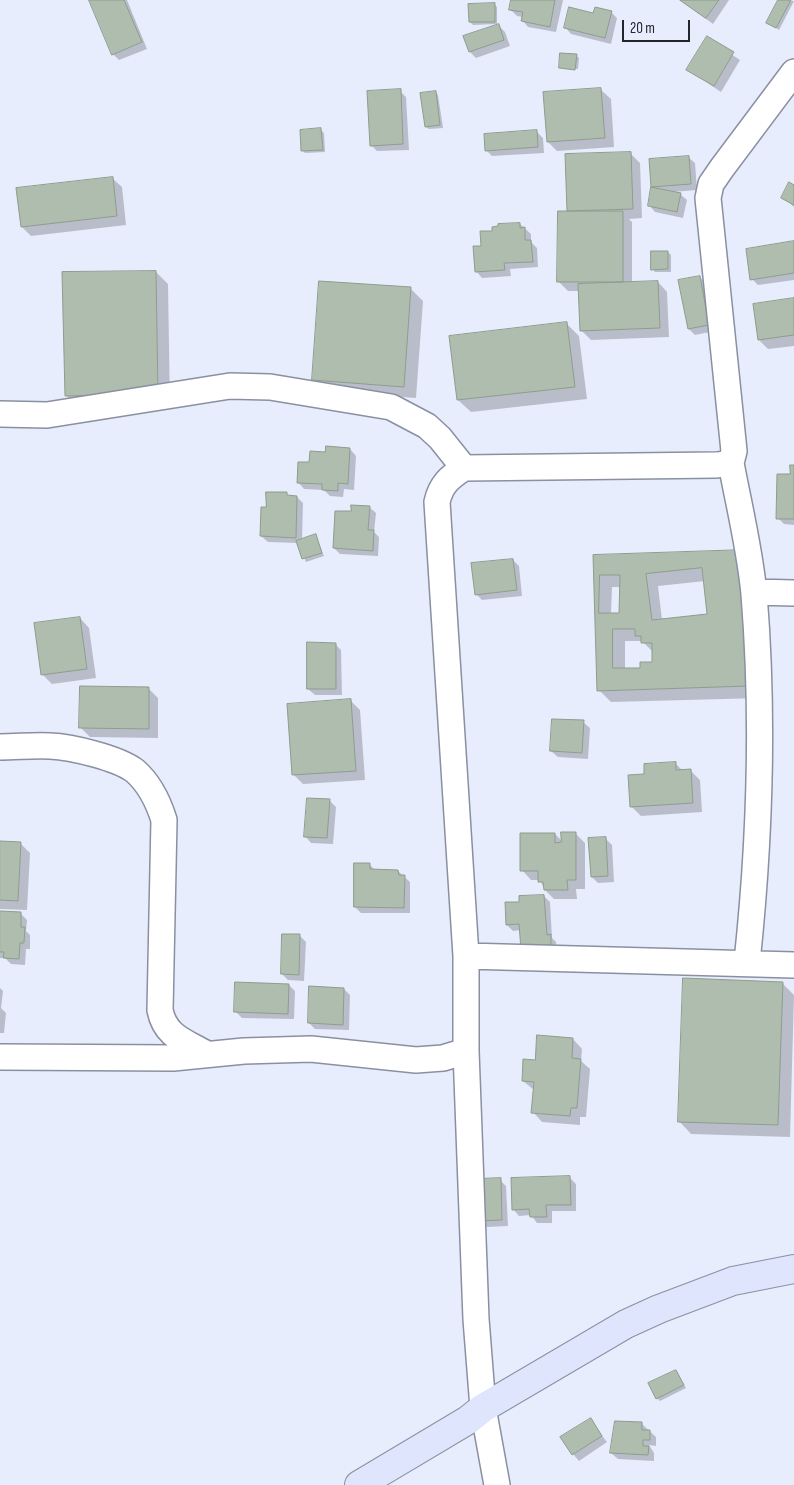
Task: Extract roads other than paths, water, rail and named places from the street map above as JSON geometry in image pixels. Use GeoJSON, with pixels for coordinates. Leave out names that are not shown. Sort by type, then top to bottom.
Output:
{"type":"FeatureCollection","features":[{"type":"Feature","properties":{"kind":"street"},"geometry":{"type":"LineString","coordinates":[[747,962],[759,823],[760,744],[754,592],[731,463],[734,450],[708,198],[712,184],[722,168],[794,72]]}},
{"type":"Feature","properties":{"kind":"street"},"geometry":{"type":"LineString","coordinates":[[0,414],[47,415],[230,386],[270,387],[391,407],[427,426],[440,438],[464,468]]}},
{"type":"Feature","properties":{"kind":"street"},"geometry":{"type":"LineString","coordinates":[[497,1485],[483,1408],[476,1318],[466,1051],[466,956],[437,502],[439,490],[445,482],[464,468],[717,465],[731,463]]}},
{"type":"Feature","properties":{"kind":"street"},"geometry":{"type":"LineString","coordinates":[[754,592],[794,592]]}},
{"type":"Feature","properties":{"kind":"street"},"geometry":{"type":"LineString","coordinates":[[0,747],[51,746],[93,755],[119,763],[134,771],[149,786],[159,802],[164,820],[160,1010],[163,1024],[170,1032],[205,1053]]}},
{"type":"Feature","properties":{"kind":"street"},"geometry":{"type":"LineString","coordinates":[[466,956],[747,962],[794,965]]}},
{"type":"Feature","properties":{"kind":"street"},"geometry":{"type":"LineString","coordinates":[[0,1057],[173,1058],[205,1053],[311,1048],[416,1060],[443,1058],[466,1051]]}},
{"type":"Feature","properties":{"kind":"street"},"geometry":{"type":"LineString","coordinates":[[359,1485],[468,1420],[483,1408],[626,1324],[659,1309],[733,1281],[794,1269]]}}]}
